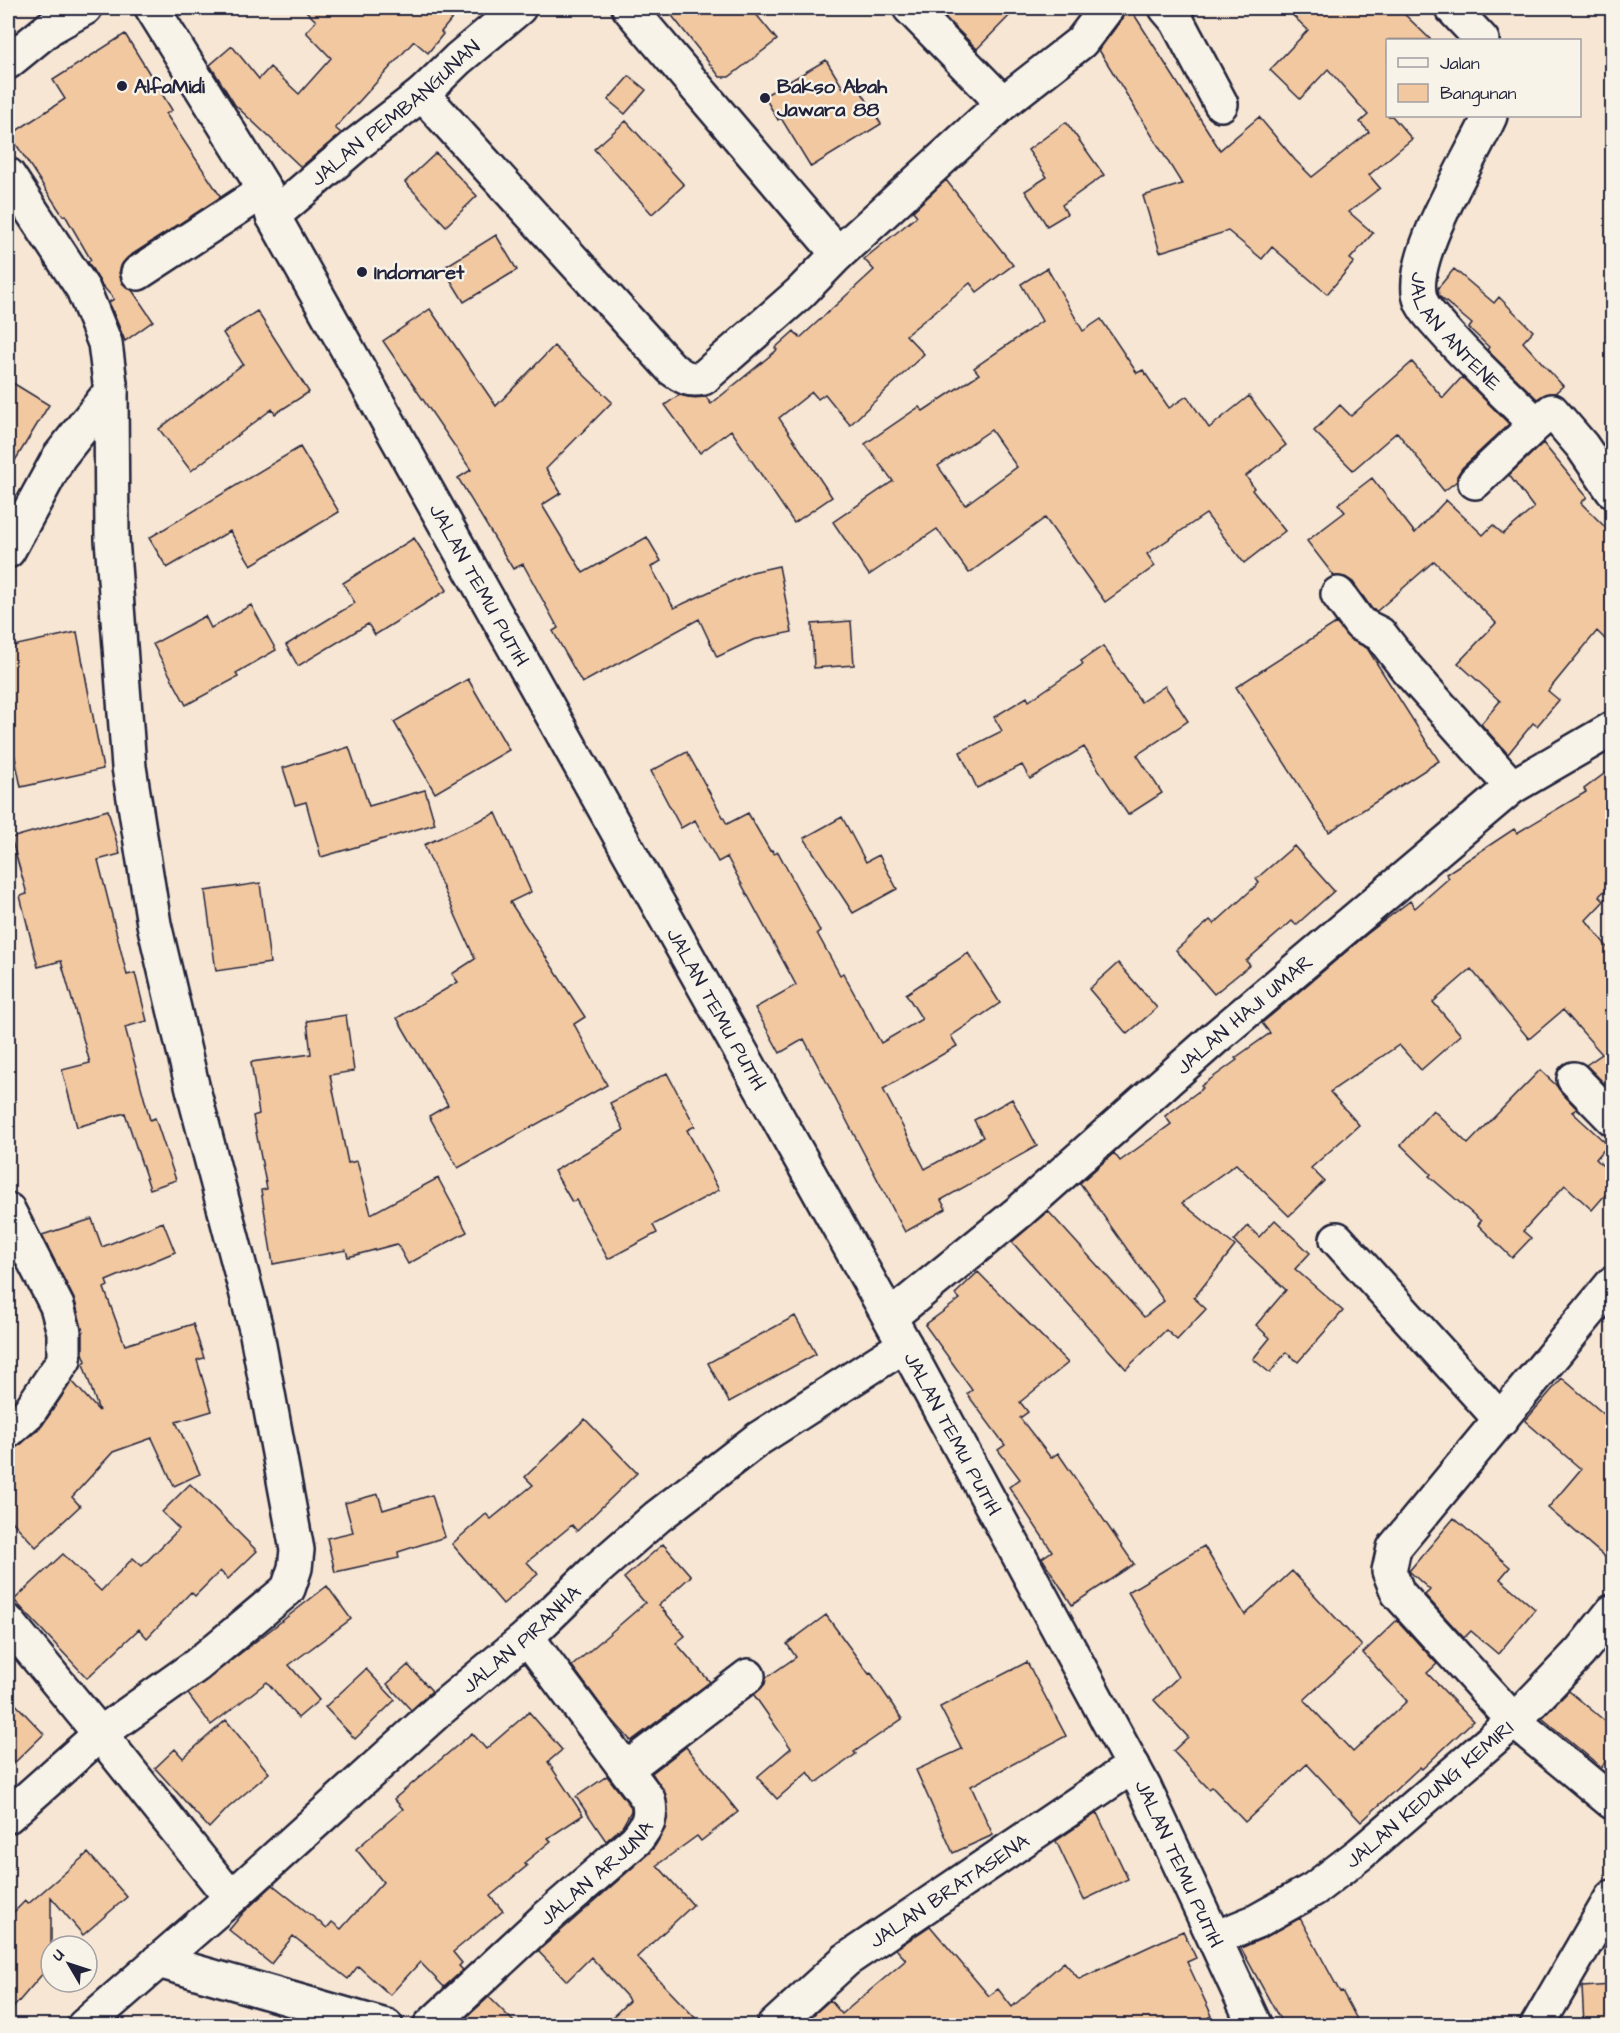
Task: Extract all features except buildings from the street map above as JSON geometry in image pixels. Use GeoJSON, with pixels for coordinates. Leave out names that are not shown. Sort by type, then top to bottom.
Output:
{"type":"FeatureCollection","features":[{"type":"Feature","properties":{"kind":"street"},"geometry":{"type":"LineString","coordinates":[[8,62],[51,27],[85,8]]}},
{"type":"Feature","properties":{"kind":"street","name":"JALAN TEMU PUTIH"},"geometry":{"type":"LineString","coordinates":[[152,8],[269,203],[898,1331],[1133,1766],[1255,2025]]}},
{"type":"Feature","properties":{"kind":"street","name":"JALAN PEMBANGUNAN"},"geometry":{"type":"LineString","coordinates":[[138,273],[269,203],[357,144],[422,94],[458,59],[519,8]]}},
{"type":"Feature","properties":{"kind":"street"},"geometry":{"type":"LineString","coordinates":[[629,8],[838,254]]}},
{"type":"Feature","properties":{"kind":"street"},"geometry":{"type":"LineString","coordinates":[[910,8],[1002,103]]}},
{"type":"Feature","properties":{"kind":"street"},"geometry":{"type":"LineString","coordinates":[[422,94],[672,369],[683,378],[692,381],[703,378],[800,293],[838,254],[1002,103],[1081,42],[1107,8]]}},
{"type":"Feature","properties":{"kind":"street"},"geometry":{"type":"LineString","coordinates":[[1166,8],[1177,21],[1221,104]]}},
{"type":"Feature","properties":{"kind":"street"},"geometry":{"type":"LineString","coordinates":[[1452,8],[1481,39]]}},
{"type":"Feature","properties":{"kind":"street","name":"JALAN ANTENE"},"geometry":{"type":"LineString","coordinates":[[1490,117],[1431,235],[1419,280],[1420,300],[1456,344],[1536,424]]}},
{"type":"Feature","properties":{"kind":"street"},"geometry":{"type":"LineString","coordinates":[[8,175],[83,289],[105,343],[111,391],[112,538],[129,767],[154,924],[193,1089],[256,1329],[297,1550],[295,1568],[288,1589],[197,1665],[100,1734],[8,1816]]}},
{"type":"Feature","properties":{"kind":"street"},"geometry":{"type":"LineString","coordinates":[[8,550],[38,492],[59,458],[111,391]]}},
{"type":"Feature","properties":{"kind":"street"},"geometry":{"type":"LineString","coordinates":[[1475,482],[1552,411],[1582,446],[1612,490]]}},
{"type":"Feature","properties":{"kind":"street"},"geometry":{"type":"LineString","coordinates":[[1338,594],[1360,624],[1380,634],[1407,669],[1512,787]]}},
{"type":"Feature","properties":{"kind":"street","name":"JALAN HAJI UMAR"},"geometry":{"type":"LineString","coordinates":[[898,1331],[1019,1212],[1215,1038],[1512,787],[1612,729]]}},
{"type":"Feature","properties":{"kind":"street"},"geometry":{"type":"LineString","coordinates":[[1574,1079],[1612,1119]]}},
{"type":"Feature","properties":{"kind":"street"},"geometry":{"type":"LineString","coordinates":[[8,1210],[57,1306],[64,1332],[64,1360],[29,1412],[8,1431]]}},
{"type":"Feature","properties":{"kind":"street"},"geometry":{"type":"LineString","coordinates":[[1337,1239],[1501,1420]]}},
{"type":"Feature","properties":{"kind":"street"},"geometry":{"type":"LineString","coordinates":[[1612,1284],[1394,1548],[1389,1571],[1398,1593],[1514,1721],[1612,1802]]}},
{"type":"Feature","properties":{"kind":"street","name":"JALAN PIRANHA"},"geometry":{"type":"LineString","coordinates":[[84,2025],[231,1898],[438,1711],[527,1637],[595,1571],[657,1517],[898,1331]]}},
{"type":"Feature","properties":{"kind":"street","name":"JALAN KEDUNG KEMIRI"},"geometry":{"type":"LineString","coordinates":[[1215,1938],[1257,1921],[1314,1889],[1360,1854],[1514,1721],[1580,1652],[1612,1612]]}},
{"type":"Feature","properties":{"kind":"street"},"geometry":{"type":"LineString","coordinates":[[8,1623],[231,1898]]}},
{"type":"Feature","properties":{"kind":"street","name":"JALAN ARJUNA"},"geometry":{"type":"LineString","coordinates":[[430,2025],[537,1926],[636,1840],[648,1825],[651,1811],[648,1799],[527,1637]]}},
{"type":"Feature","properties":{"kind":"street"},"geometry":{"type":"LineString","coordinates":[[626,1769],[748,1676]]}},
{"type":"Feature","properties":{"kind":"street","name":"JALAN BRATASENA"},"geometry":{"type":"LineString","coordinates":[[774,2025],[846,1960],[1133,1766]]}},
{"type":"Feature","properties":{"kind":"street"},"geometry":{"type":"LineString","coordinates":[[1537,2025],[1612,1897]]}},
{"type":"Feature","properties":{"kind":"street"},"geometry":{"type":"LineString","coordinates":[[158,1961],[386,2025]]}},
{"type":"Feature","properties":{"kind":"place","name":"AlfaMidi"},"geometry":{"type":"Point","coordinates":[122,86]}},
{"type":"Feature","properties":{"kind":"place","name":"Bakso Abah Jawara 88"},"geometry":{"type":"Point","coordinates":[765,98]}},
{"type":"Feature","properties":{"kind":"place","name":"Indomaret"},"geometry":{"type":"Point","coordinates":[362,272]}}]}
